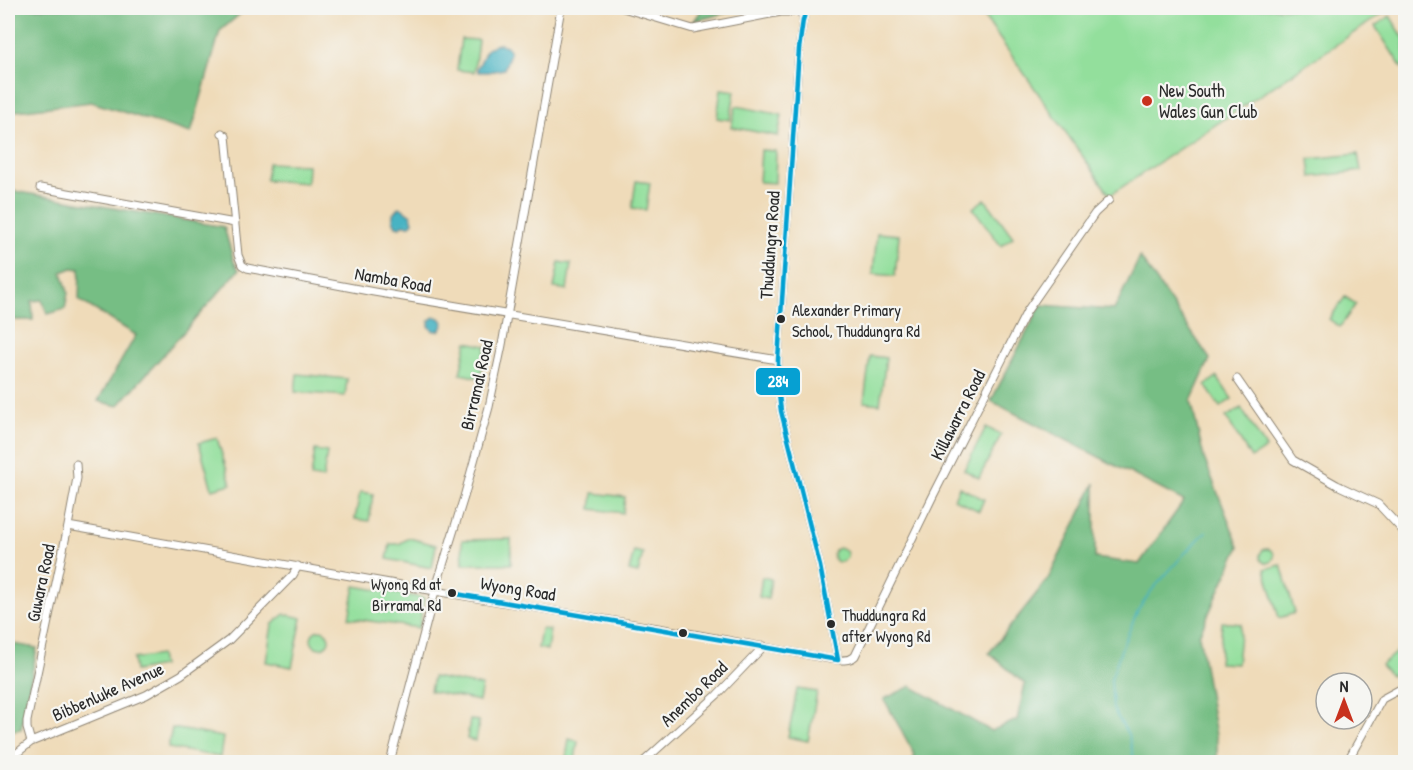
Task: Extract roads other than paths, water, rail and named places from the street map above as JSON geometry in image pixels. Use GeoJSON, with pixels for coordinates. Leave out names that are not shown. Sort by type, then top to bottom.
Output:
{"type":"FeatureCollection","features":[{"type":"Feature","properties":{"kind":"street","name":"Birramal Road"},"geometry":{"type":"LineString","coordinates":[[390,762],[435,591],[489,407],[561,8]]}},
{"type":"Feature","properties":{"kind":"street"},"geometry":{"type":"LineString","coordinates":[[623,8],[693,29],[781,12],[806,11]]}},
{"type":"Feature","properties":{"kind":"street","name":"Thuddungra Road"},"geometry":{"type":"LineString","coordinates":[[806,11],[798,60],[778,387],[781,411],[820,566],[838,660]]}},
{"type":"Feature","properties":{"kind":"street","name":"Namba Road"},"geometry":{"type":"LineString","coordinates":[[222,133],[226,136],[239,260],[247,268],[374,292],[778,360]]}},
{"type":"Feature","properties":{"kind":"street"},"geometry":{"type":"LineString","coordinates":[[40,188],[235,223]]}},
{"type":"Feature","properties":{"kind":"street","name":"Killawarra Road"},"geometry":{"type":"LineString","coordinates":[[855,656],[1027,311],[1095,213],[1109,200]]}},
{"type":"Feature","properties":{"kind":"street"},"geometry":{"type":"LineString","coordinates":[[1238,379],[1293,460],[1337,485],[1378,504],[1406,534]]}},
{"type":"Feature","properties":{"kind":"street","name":"Guwara Road"},"geometry":{"type":"LineString","coordinates":[[32,742],[27,721],[68,526],[77,478],[76,464]]}},
{"type":"Feature","properties":{"kind":"street","name":"Wyong Road"},"geometry":{"type":"LineString","coordinates":[[68,526],[838,660],[855,656]]}},
{"type":"Feature","properties":{"kind":"street","name":"Bibbenluke Avenue"},"geometry":{"type":"LineString","coordinates":[[8,762],[32,742],[146,695],[181,675],[240,630],[293,575],[298,566]]}},
{"type":"Feature","properties":{"kind":"street","name":"Anembo Road"},"geometry":{"type":"LineString","coordinates":[[643,762],[711,700],[764,646]]}},
{"type":"Feature","properties":{"kind":"street"},"geometry":{"type":"LineString","coordinates":[[1347,762],[1382,699],[1406,686]]}},
{"type":"Feature","properties":{"kind":"water"},"geometry":{"type":"Polygon","coordinates":[[[500,44],[507,46],[510,53],[504,69],[478,72],[477,68],[487,49],[500,44]]]}},
{"type":"Feature","properties":{"kind":"water"},"geometry":{"type":"Polygon","coordinates":[[[400,207],[411,215],[413,222],[410,225],[396,226],[393,214],[400,207]]]}},
{"type":"Feature","properties":{"kind":"water"},"geometry":{"type":"Polygon","coordinates":[[[436,317],[441,319],[443,324],[441,329],[436,331],[431,329],[429,324],[431,319],[436,317]]]}},
{"type":"Feature","properties":{"kind":"waterway"},"geometry":{"type":"LineString","coordinates":[[1135,762],[1128,734],[1113,709],[1111,679],[1138,610],[1152,590],[1206,532]]}},
{"type":"Feature","properties":{"kind":"place","name":"New South Wales Gun Club"},"geometry":{"type":"Point","coordinates":[1147,101]}},
{"type":"Feature","properties":{"kind":"place","name":"Alexander Primary School, Thuddungra Rd"},"geometry":{"type":"Point","coordinates":[781,319]}},
{"type":"Feature","properties":{"kind":"place","name":"Wyong Rd at Birramal Rd"},"geometry":{"type":"Point","coordinates":[452,593]}},
{"type":"Feature","properties":{"kind":"place","name":"Thuddungra Rd after Wyong Rd"},"geometry":{"type":"Point","coordinates":[831,624]}}]}
